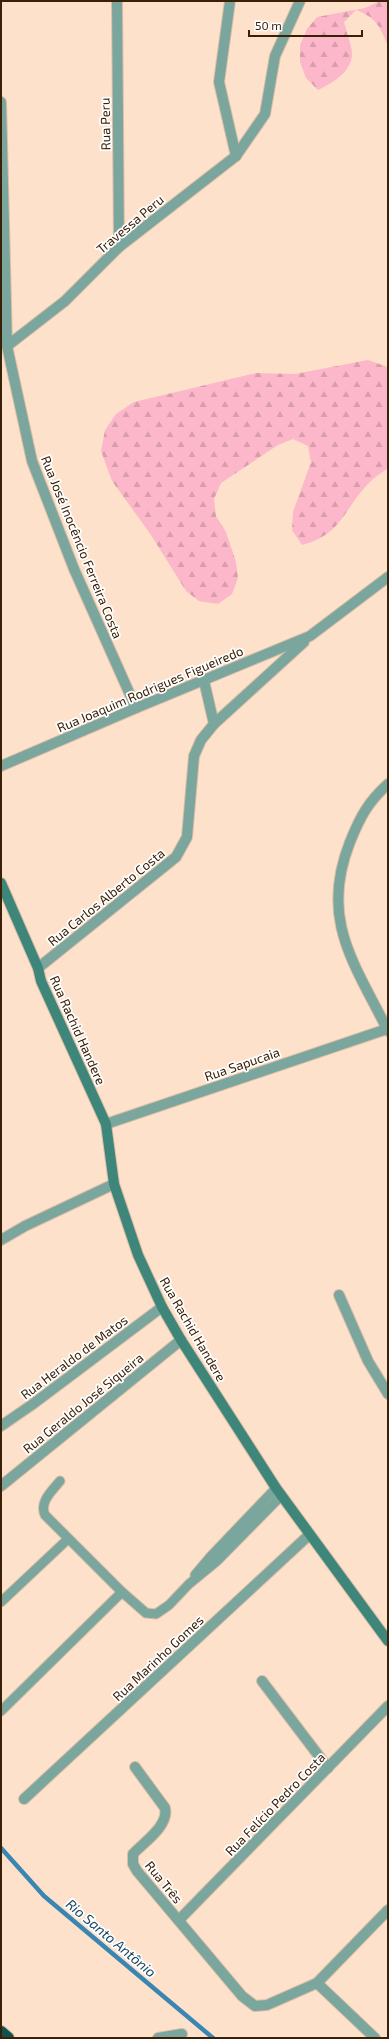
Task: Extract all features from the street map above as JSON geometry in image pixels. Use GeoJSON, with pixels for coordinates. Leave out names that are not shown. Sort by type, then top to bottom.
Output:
{"type":"FeatureCollection","features":[{"type":"Feature","properties":{"kind":"street","name":"Rua Peru"},"geometry":{"type":"LineString","coordinates":[[117,1],[119,247]]}},
{"type":"Feature","properties":{"kind":"street"},"geometry":{"type":"LineString","coordinates":[[230,1],[219,82],[236,156]]}},
{"type":"Feature","properties":{"kind":"street","name":"Travessa Peru"},"geometry":{"type":"LineString","coordinates":[[7,346],[65,301],[119,247],[236,156],[265,114],[275,56],[300,1]]}},
{"type":"Feature","properties":{"kind":"street","name":"Rua José Inocêncio Ferreira Costa"},"geometry":{"type":"LineString","coordinates":[[1,102],[7,346],[32,461],[74,569],[136,708]]}},
{"type":"Feature","properties":{"kind":"street","name":"Rua Joaquim Rodrigues Figueiredo"},"geometry":{"type":"LineString","coordinates":[[214,724],[310,636],[388,577]]}},
{"type":"Feature","properties":{"kind":"street","name":"Rua Joaquim Rodrigues Figueiredo"},"geometry":{"type":"LineString","coordinates":[[1,766],[310,636]]}},
{"type":"Feature","properties":{"kind":"street"},"geometry":{"type":"LineString","coordinates":[[204,681],[214,724]]}},
{"type":"Feature","properties":{"kind":"street","name":"Rua Carlos Alberto Costa"},"geometry":{"type":"LineString","coordinates":[[38,968],[176,857],[187,837],[194,756],[201,740],[214,724]]}},
{"type":"Feature","properties":{"kind":"street"},"geometry":{"type":"LineString","coordinates":[[388,784],[375,796],[361,815],[343,860],[336,894],[341,927],[356,970],[388,1030]]}},
{"type":"Feature","properties":{"kind":"street","name":"Rua Rachid Handere"},"geometry":{"type":"LineString","coordinates":[[1,883],[38,968],[41,981],[106,1124],[114,1184],[138,1255],[162,1307],[181,1340],[279,1492],[388,1642]]}},
{"type":"Feature","properties":{"kind":"street","name":"Rua Sapucaia"},"geometry":{"type":"LineString","coordinates":[[106,1124],[388,1030]]}},
{"type":"Feature","properties":{"kind":"street"},"geometry":{"type":"LineString","coordinates":[[1,1240],[25,1226],[114,1184]]}},
{"type":"Feature","properties":{"kind":"street"},"geometry":{"type":"LineString","coordinates":[[339,1295],[368,1361],[388,1394]]}},
{"type":"Feature","properties":{"kind":"street","name":"Rua Heraldo de Matos"},"geometry":{"type":"LineString","coordinates":[[1,1426],[34,1404],[162,1307]]}},
{"type":"Feature","properties":{"kind":"street","name":"Rua Geraldo José Siqueira"},"geometry":{"type":"LineString","coordinates":[[1,1486],[181,1340]]}},
{"type":"Feature","properties":{"kind":"street","name":"Rua Marinho Gomes"},"geometry":{"type":"LineString","coordinates":[[24,1799],[309,1535]]}},
{"type":"Feature","properties":{"kind":"street"},"geometry":{"type":"LineString","coordinates":[[262,1681],[328,1768]]}},
{"type":"Feature","properties":{"kind":"street","name":"Rua Felício Pedro Costa"},"geometry":{"type":"LineString","coordinates":[[179,1920],[388,1706]]}},
{"type":"Feature","properties":{"kind":"street","name":"Rua Três"},"geometry":{"type":"LineString","coordinates":[[135,1767],[165,1808],[166,1814],[164,1822],[133,1854],[133,1864],[137,1871],[242,1996],[255,2006],[267,2005],[317,1982]]}},
{"type":"Feature","properties":{"kind":"street"},"geometry":{"type":"LineString","coordinates":[[375,2038],[317,1982],[388,1910]]}},
{"type":"Feature","properties":{"kind":"street"},"geometry":{"type":"LineString","coordinates":[[158,2038],[182,2034]]}},
{"type":"Feature","properties":{"kind":"lane"},"geometry":{"type":"LineString","coordinates":[[60,1481],[44,1501],[42,1509],[45,1515],[122,1592],[146,1612],[156,1614],[169,1605],[189,1584],[217,1561],[279,1492]]}},
{"type":"Feature","properties":{"kind":"lane"},"geometry":{"type":"LineString","coordinates":[[1,1602],[68,1539]]}},
{"type":"Feature","properties":{"kind":"lane"},"geometry":{"type":"LineString","coordinates":[[1,1711],[122,1592]]}},
{"type":"Feature","properties":{"kind":"green space"},"geometry":{"type":"Polygon","coordinates":[[[380,1],[388,1],[388,46],[383,33],[377,24],[369,16],[356,10],[344,22],[351,49],[351,62],[340,77],[318,90],[306,78],[300,62],[300,45],[307,29],[317,17],[365,8],[380,1]]]}},
{"type":"Feature","properties":{"kind":"green space"},"geometry":{"type":"Polygon","coordinates":[[[368,360],[388,367],[388,468],[366,486],[333,529],[315,541],[302,545],[292,530],[293,512],[311,462],[308,446],[293,439],[278,445],[221,483],[214,499],[216,516],[226,532],[236,562],[238,578],[232,594],[218,604],[199,601],[186,591],[151,535],[112,481],[101,451],[105,430],[116,414],[134,402],[256,373],[295,374],[368,360]]]}},
{"type":"Feature","properties":{"kind":"waterway","name":"Rio Santo Antônio"},"geometry":{"type":"LineString","coordinates":[[1,1848],[44,1896],[213,2038]]}}]}
